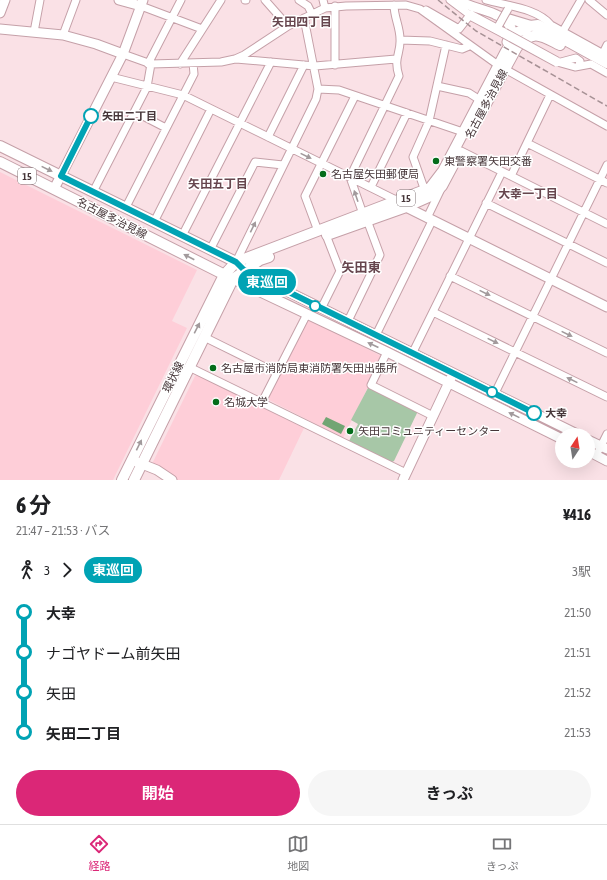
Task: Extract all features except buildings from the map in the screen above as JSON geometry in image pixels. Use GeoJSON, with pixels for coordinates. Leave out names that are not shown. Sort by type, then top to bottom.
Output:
{"type":"FeatureCollection","features":[{"type":"Feature","properties":{"kind":"main road","name":"名古屋多治見線"},"geometry":{"type":"LineString","coordinates":[[228,277],[236,262],[402,204],[433,195],[444,183],[461,150],[502,67],[505,53],[518,32],[535,26]]}},
{"type":"Feature","properties":{"kind":"main road"},"geometry":{"type":"LineString","coordinates":[[535,26],[607,63]]}},
{"type":"Feature","properties":{"kind":"main road","name":"名古屋多治見線"},"geometry":{"type":"LineString","coordinates":[[402,204],[425,191],[436,181],[480,100],[502,67],[526,37],[535,35],[544,37],[607,67]]}},
{"type":"Feature","properties":{"kind":"main road","name":"名古屋多治見線"},"geometry":{"type":"LineString","coordinates":[[0,146],[236,262]]}},
{"type":"Feature","properties":{"kind":"main road","name":"名古屋多治見線"},"geometry":{"type":"LineString","coordinates":[[0,162],[228,277]]}},
{"type":"Feature","properties":{"kind":"main road","name":"名古屋多治見線"},"geometry":{"type":"LineString","coordinates":[[228,277],[244,270],[260,260],[322,233]]}},
{"type":"Feature","properties":{"kind":"main road","name":"15"},"geometry":{"type":"LineString","coordinates":[[236,262],[244,270]]}},
{"type":"Feature","properties":{"kind":"main road","name":"環状線"},"geometry":{"type":"LineString","coordinates":[[134,480],[204,337],[228,277]]}},
{"type":"Feature","properties":{"kind":"main road","name":"環状線"},"geometry":{"type":"LineString","coordinates":[[122,480],[228,277]]}},
{"type":"Feature","properties":{"kind":"street"},"geometry":{"type":"LineString","coordinates":[[0,13],[5,0]]}},
{"type":"Feature","properties":{"kind":"street"},"geometry":{"type":"LineString","coordinates":[[34,32],[40,0]]}},
{"type":"Feature","properties":{"kind":"street"},"geometry":{"type":"LineString","coordinates":[[63,35],[76,0]]}},
{"type":"Feature","properties":{"kind":"street"},"geometry":{"type":"LineString","coordinates":[[119,0],[142,3],[202,29]]}},
{"type":"Feature","properties":{"kind":"street"},"geometry":{"type":"LineString","coordinates":[[94,192],[147,87],[150,64],[181,0]]}},
{"type":"Feature","properties":{"kind":"street"},"geometry":{"type":"LineString","coordinates":[[180,64],[221,0]]}},
{"type":"Feature","properties":{"kind":"street"},"geometry":{"type":"LineString","coordinates":[[265,0],[288,26]]}},
{"type":"Feature","properties":{"kind":"street"},"geometry":{"type":"LineString","coordinates":[[299,0],[308,6],[312,14]]}},
{"type":"Feature","properties":{"kind":"street"},"geometry":{"type":"LineString","coordinates":[[323,0],[326,8]]}},
{"type":"Feature","properties":{"kind":"street"},"geometry":{"type":"LineString","coordinates":[[450,0],[470,15],[500,29],[557,62],[571,66],[591,64],[607,73]]}},
{"type":"Feature","properties":{"kind":"street"},"geometry":{"type":"LineString","coordinates":[[458,0],[477,9],[535,26],[582,54]]}},
{"type":"Feature","properties":{"kind":"street"},"geometry":{"type":"LineString","coordinates":[[466,0],[528,19],[535,26]]}},
{"type":"Feature","properties":{"kind":"street"},"geometry":{"type":"LineString","coordinates":[[486,0],[508,8],[529,11],[546,18],[551,25],[605,54],[607,45]]}},
{"type":"Feature","properties":{"kind":"street"},"geometry":{"type":"LineString","coordinates":[[563,31],[581,0]]}},
{"type":"Feature","properties":{"kind":"street"},"geometry":{"type":"LineString","coordinates":[[589,0],[607,16]]}},
{"type":"Feature","properties":{"kind":"street"},"geometry":{"type":"LineString","coordinates":[[54,189],[123,54],[142,3]]}},
{"type":"Feature","properties":{"kind":"street"},"geometry":{"type":"LineString","coordinates":[[235,59],[288,26],[326,8],[336,6],[394,5],[406,3],[420,9],[469,46],[502,67],[607,126]]}},
{"type":"Feature","properties":{"kind":"street"},"geometry":{"type":"LineString","coordinates":[[348,321],[380,255],[350,177],[399,76],[396,59],[400,40],[394,16],[394,5]]}},
{"type":"Feature","properties":{"kind":"street"},"geometry":{"type":"LineString","coordinates":[[335,65],[336,6]]}},
{"type":"Feature","properties":{"kind":"street"},"geometry":{"type":"LineString","coordinates":[[500,29],[508,8]]}},
{"type":"Feature","properties":{"kind":"street"},"geometry":{"type":"LineString","coordinates":[[420,9],[427,10],[458,29],[464,24],[470,15]]}},
{"type":"Feature","properties":{"kind":"street"},"geometry":{"type":"LineString","coordinates":[[496,14],[506,20],[512,30],[504,48],[505,53]]}},
{"type":"Feature","properties":{"kind":"street"},"geometry":{"type":"LineString","coordinates":[[236,262],[316,99],[318,89],[315,66],[304,18]]}},
{"type":"Feature","properties":{"kind":"street"},"geometry":{"type":"LineString","coordinates":[[0,29],[63,35],[96,44],[150,64],[180,64],[235,59],[315,66],[396,59]]}},
{"type":"Feature","properties":{"kind":"street"},"geometry":{"type":"LineString","coordinates":[[400,40],[430,41],[462,49],[469,46]]}},
{"type":"Feature","properties":{"kind":"street"},"geometry":{"type":"LineString","coordinates":[[425,191],[413,157],[429,121],[446,45]]}},
{"type":"Feature","properties":{"kind":"street"},"geometry":{"type":"LineString","coordinates":[[182,236],[271,62]]}},
{"type":"Feature","properties":{"kind":"street"},"geometry":{"type":"LineString","coordinates":[[126,207],[194,74],[193,63]]}},
{"type":"Feature","properties":{"kind":"street"},"geometry":{"type":"LineString","coordinates":[[268,137],[304,65]]}},
{"type":"Feature","properties":{"kind":"street"},"geometry":{"type":"LineString","coordinates":[[111,77],[183,95],[371,187],[430,220],[607,307]]}},
{"type":"Feature","properties":{"kind":"street"},"geometry":{"type":"LineString","coordinates":[[437,86],[469,93],[480,100]]}},
{"type":"Feature","properties":{"kind":"street"},"geometry":{"type":"LineString","coordinates":[[318,89],[339,90],[463,132]]}},
{"type":"Feature","properties":{"kind":"street"},"geometry":{"type":"LineString","coordinates":[[511,176],[550,95]]}},
{"type":"Feature","properties":{"kind":"street"},"geometry":{"type":"LineString","coordinates":[[321,308],[340,271],[305,196],[354,96]]}},
{"type":"Feature","properties":{"kind":"street"},"geometry":{"type":"LineString","coordinates":[[154,222],[211,109]]}},
{"type":"Feature","properties":{"kind":"street"},"geometry":{"type":"LineString","coordinates":[[134,112],[166,128]]}},
{"type":"Feature","properties":{"kind":"street"},"geometry":{"type":"LineString","coordinates":[[371,187],[407,114]]}},
{"type":"Feature","properties":{"kind":"street"},"geometry":{"type":"LineString","coordinates":[[527,143],[604,181]]}},
{"type":"Feature","properties":{"kind":"street"},"geometry":{"type":"LineString","coordinates":[[461,150],[607,224]]}},
{"type":"Feature","properties":{"kind":"street"},"geometry":{"type":"LineString","coordinates":[[210,250],[255,162],[283,165]]}},
{"type":"Feature","properties":{"kind":"street"},"geometry":{"type":"LineString","coordinates":[[495,393],[584,212],[604,181],[607,165]]}},
{"type":"Feature","properties":{"kind":"street"},"geometry":{"type":"LineString","coordinates":[[413,352],[502,172]]}},
{"type":"Feature","properties":{"kind":"street"},"geometry":{"type":"LineString","coordinates":[[376,335],[430,220],[444,183]]}},
{"type":"Feature","properties":{"kind":"street"},"geometry":{"type":"LineString","coordinates":[[486,203],[607,263]]}},
{"type":"Feature","properties":{"kind":"street"},"geometry":{"type":"LineString","coordinates":[[244,270],[565,428]]}},
{"type":"Feature","properties":{"kind":"street"},"geometry":{"type":"LineString","coordinates":[[450,276],[607,353]]}},
{"type":"Feature","properties":{"kind":"street"},"geometry":{"type":"LineString","coordinates":[[228,277],[387,352],[555,436]]}},
{"type":"Feature","properties":{"kind":"street"},"geometry":{"type":"LineString","coordinates":[[433,312],[607,397]]}},
{"type":"Feature","properties":{"kind":"street"},"geometry":{"type":"LineString","coordinates":[[262,402],[307,314]]}},
{"type":"Feature","properties":{"kind":"street"},"geometry":{"type":"LineString","coordinates":[[204,337],[277,373]]}},
{"type":"Feature","properties":{"kind":"street"},"geometry":{"type":"LineString","coordinates":[[387,352],[371,384],[433,416]]}},
{"type":"Feature","properties":{"kind":"street"},"geometry":{"type":"LineString","coordinates":[[189,367],[262,402],[404,476],[454,373]]}},
{"type":"Feature","properties":{"kind":"street"},"geometry":{"type":"LineString","coordinates":[[595,444],[604,448],[607,434]]}},
{"type":"Feature","properties":{"kind":"street"},"geometry":{"type":"LineString","coordinates":[[595,455],[607,461]]}},
{"type":"Feature","properties":{"kind":"street"},"geometry":{"type":"LineString","coordinates":[[132,460],[142,463],[172,480]]}},
{"type":"Feature","properties":{"kind":"shaded area"},"geometry":{"type":"Polygon","coordinates":[[[0,172],[197,270],[172,321],[187,328],[113,480],[0,480],[0,172]]]}},
{"type":"Feature","properties":{"kind":"shaded area"},"geometry":{"type":"Polygon","coordinates":[[[308,319],[383,357],[343,438],[267,399],[308,319]]]}},
{"type":"Feature","properties":{"kind":"shaded area","name":"名城大学"},"geometry":{"type":"Polygon","coordinates":[[[197,375],[304,428],[279,480],[177,480],[152,464],[195,376],[197,375]]]}},
{"type":"Feature","properties":{"kind":"shaded area"},"geometry":{"type":"Polygon","coordinates":[[[369,386],[418,411],[394,461],[392,462],[349,441],[358,424],[351,420],[369,386]]]}},
{"type":"Feature","properties":{"kind":"shaded area"},"geometry":{"type":"Polygon","coordinates":[[[326,417],[345,426],[341,434],[322,424],[326,417]]]}},
{"type":"Feature","properties":{"kind":"railway"},"geometry":{"type":"LineString","coordinates":[[438,0],[476,31],[607,106]]}},
{"type":"Feature","properties":{"kind":"bus line","name":"東巡回"},"geometry":{"type":"LineString","coordinates":[[91,116],[61,176],[236,262],[244,270],[534,413]]}},
{"type":"Feature","properties":{"kind":"place","name":"矢田二丁目"},"geometry":{"type":"Point","coordinates":[91,116]}},
{"type":"Feature","properties":{"kind":"place","name":"東警察署矢田交番"},"geometry":{"type":"Point","coordinates":[436,161]}},
{"type":"Feature","properties":{"kind":"place","name":"名古屋矢田郵便局"},"geometry":{"type":"Point","coordinates":[323,174]}},
{"type":"Feature","properties":{"kind":"place","name":"名古屋市消防局東消防署矢田出張所"},"geometry":{"type":"Point","coordinates":[213,368]}},
{"type":"Feature","properties":{"kind":"place","name":"名城大学"},"geometry":{"type":"Point","coordinates":[216,402]}},
{"type":"Feature","properties":{"kind":"place","name":"大幸"},"geometry":{"type":"Point","coordinates":[534,413]}},
{"type":"Feature","properties":{"kind":"place","name":"矢田コミュニティーセンター"},"geometry":{"type":"Point","coordinates":[350,431]}},
{"type":"Feature","properties":{"kind":"district","name":"矢田四丁目"},"geometry":{"type":"Point","coordinates":[302,22]}},
{"type":"Feature","properties":{"kind":"district","name":"矢田五丁目"},"geometry":{"type":"Point","coordinates":[218,184]}},
{"type":"Feature","properties":{"kind":"district","name":"大幸一丁目"},"geometry":{"type":"Point","coordinates":[528,194]}},
{"type":"Feature","properties":{"kind":"district","name":"矢田東"},"geometry":{"type":"Point","coordinates":[361,267]}}]}
